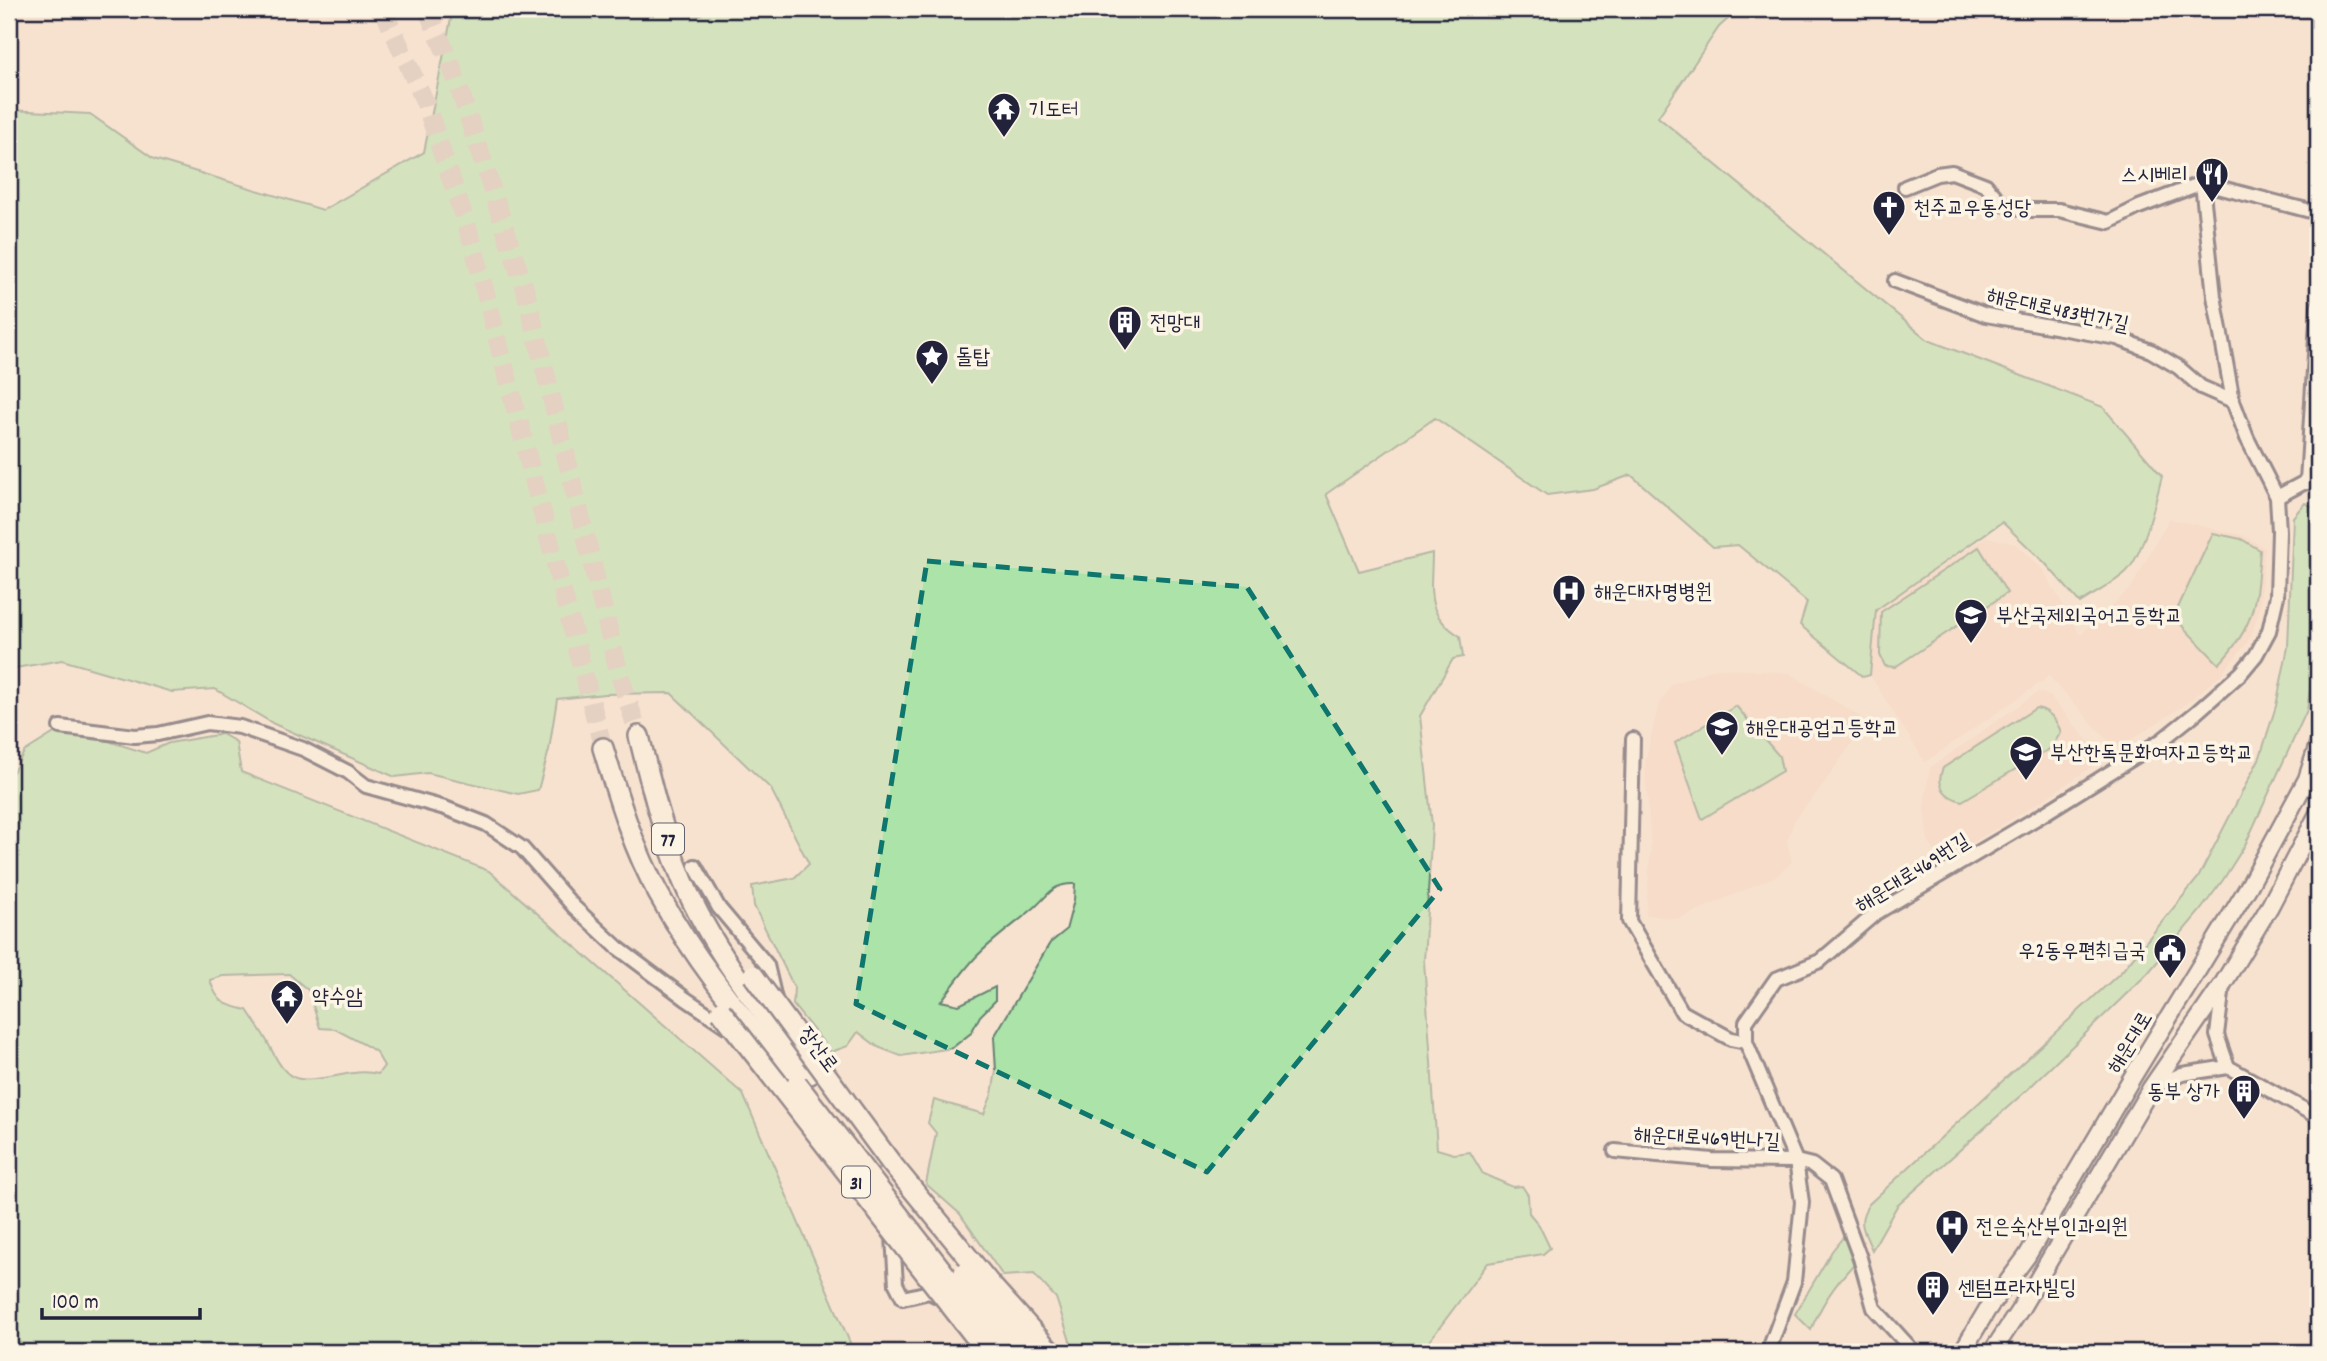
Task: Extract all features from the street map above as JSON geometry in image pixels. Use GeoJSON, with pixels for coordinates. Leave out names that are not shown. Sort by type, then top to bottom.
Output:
{"type":"FeatureCollection","features":[{"type":"Feature","properties":{"kind":"highway","name":"장산로"},"geometry":{"type":"LineString","coordinates":[[639,736],[659,813],[683,881],[712,937],[738,978],[887,1178],[1005,1325],[1030,1352]]}},
{"type":"Feature","properties":{"kind":"highway","name":"장산로"},"geometry":{"type":"LineString","coordinates":[[603,748],[622,809],[656,891],[677,927],[720,989],[1008,1352]]}},
{"type":"Feature","properties":{"kind":"highway","name":"31"},"geometry":{"type":"LineString","coordinates":[[656,891],[670,928],[684,954],[721,1011],[973,1334],[991,1352]]}},
{"type":"Feature","properties":{"kind":"highway"},"geometry":{"type":"LineString","coordinates":[[712,937],[753,975],[891,1163],[990,1284],[1051,1352]]}},
{"type":"Feature","properties":{"kind":"main road","name":"해운대로"},"geometry":{"type":"LineString","coordinates":[[1962,1352],[1987,1310],[2028,1256],[2133,1076],[2249,886],[2307,779],[2318,746]]}},
{"type":"Feature","properties":{"kind":"main road","name":"해운대로"},"geometry":{"type":"LineString","coordinates":[[1992,1352],[2021,1308],[2151,1088],[2224,982],[2270,906],[2318,814]]}},
{"type":"Feature","properties":{"kind":"street"},"geometry":{"type":"LineString","coordinates":[[1905,187],[1937,174],[1952,172],[1986,185],[2002,204],[2029,210],[2059,210],[2109,222],[2138,207],[2202,183],[2318,213]]}},
{"type":"Feature","properties":{"kind":"street"},"geometry":{"type":"LineString","coordinates":[[2202,183],[2214,296],[2233,401],[2247,438],[2277,497],[2313,478],[2318,306]]}},
{"type":"Feature","properties":{"kind":"street","name":"해운대로483번가길"},"geometry":{"type":"LineString","coordinates":[[1895,281],[1986,315],[2117,338],[2151,351],[2178,367],[2201,387],[2233,401]]}},
{"type":"Feature","properties":{"kind":"street","name":"해운대로469번길"},"geometry":{"type":"LineString","coordinates":[[1746,1042],[1746,1022],[1776,979],[1820,961],[1876,913],[2162,740],[2241,673],[2256,655],[2269,631],[2277,596],[2277,497]]}},
{"type":"Feature","properties":{"kind":"street"},"geometry":{"type":"LineString","coordinates":[[60,727],[135,736],[158,734],[207,723],[240,727],[303,749],[348,772],[366,786],[445,808],[486,824],[522,848],[574,907],[618,948],[686,999],[754,1044],[851,1163],[892,1237],[896,1284],[903,1298],[929,1292],[959,1306],[999,1352]]}},
{"type":"Feature","properties":{"kind":"street"},"geometry":{"type":"LineString","coordinates":[[1633,739],[1629,920],[1682,1012],[1731,1039],[1746,1042],[1796,1161],[1802,1202],[1794,1282],[1768,1352]]}},
{"type":"Feature","properties":{"kind":"street"},"geometry":{"type":"LineString","coordinates":[[695,866],[719,908],[767,965],[779,1018],[935,1227],[1042,1352]]}},
{"type":"Feature","properties":{"kind":"street"},"geometry":{"type":"LineString","coordinates":[[2224,982],[2217,1035],[2228,1067]]}},
{"type":"Feature","properties":{"kind":"street"},"geometry":{"type":"LineString","coordinates":[[2151,1088],[2182,1074],[2228,1067],[2318,1117]]}},
{"type":"Feature","properties":{"kind":"street"},"geometry":{"type":"LineString","coordinates":[[851,1163],[872,1146]]}},
{"type":"Feature","properties":{"kind":"street","name":"해운대로469번나길"},"geometry":{"type":"LineString","coordinates":[[1615,1151],[1712,1160],[1796,1161]]}},
{"type":"Feature","properties":{"kind":"street"},"geometry":{"type":"LineString","coordinates":[[1796,1161],[1812,1165],[1831,1180],[1860,1258],[1874,1308],[1914,1352]]}},
{"type":"Feature","properties":{"kind":"highlighted area"},"geometry":{"type":"Polygon","coordinates":[[[927,561],[1247,587],[1440,889],[1207,1172],[856,1004],[927,561]]]}},
{"type":"Feature","properties":{"kind":"shaded area"},"geometry":{"type":"Polygon","coordinates":[[[2169,519],[2242,535],[2265,548],[2259,612],[2248,642],[2220,675],[2183,706],[2116,749],[2048,675],[1925,762],[1870,675],[1876,610],[1986,537],[2015,544],[2043,570],[2080,635],[2131,588],[2169,519]]]}},
{"type":"Feature","properties":{"kind":"shaded area"},"geometry":{"type":"Polygon","coordinates":[[[1717,668],[1789,673],[1864,719],[1852,743],[1795,819],[1787,841],[1792,862],[1776,876],[1678,919],[1646,915],[1651,846],[1645,763],[1658,708],[1672,684],[1717,668]]]}},
{"type":"Feature","properties":{"kind":"shaded area"},"geometry":{"type":"Polygon","coordinates":[[[2038,692],[2050,696],[2103,759],[2043,800],[1942,861],[1928,841],[1924,807],[1930,768],[2038,692]]]}},
{"type":"Feature","properties":{"kind":"green space"},"geometry":{"type":"Polygon","coordinates":[[[453,9],[642,9],[698,16],[709,9],[1739,9],[1719,27],[1658,117],[1928,340],[2103,407],[2162,476],[2152,513],[2138,554],[2126,572],[2080,603],[2045,563],[2002,522],[1876,610],[1870,675],[1863,677],[1800,625],[1807,602],[1738,545],[1713,547],[1631,475],[1593,489],[1547,495],[1435,418],[1326,494],[1359,571],[1432,553],[1431,590],[1435,610],[1440,619],[1460,636],[1463,657],[1453,659],[1420,716],[1432,825],[1424,961],[1437,1149],[1454,1154],[1470,1152],[1483,1174],[1513,1187],[1522,1186],[1528,1195],[1529,1213],[1539,1225],[1550,1248],[1543,1254],[1488,1263],[1421,1352],[1077,1352],[1073,1350],[1056,1298],[1034,1274],[1003,1276],[960,1214],[926,1184],[936,1133],[928,1123],[934,1100],[984,1114],[992,1094],[996,1071],[994,1037],[1050,943],[1066,930],[1075,884],[1056,888],[989,945],[941,1001],[959,1005],[995,987],[995,1001],[980,1016],[971,1033],[952,1048],[901,1056],[878,1047],[858,1032],[848,1046],[831,1052],[793,1005],[794,987],[754,906],[752,886],[794,878],[809,864],[771,789],[671,693],[605,694],[557,699],[549,750],[538,790],[518,794],[428,773],[395,777],[274,724],[215,689],[172,692],[62,660],[9,669],[9,110],[90,114],[154,159],[323,210],[424,152],[453,9]]]}},
{"type":"Feature","properties":{"kind":"green space"},"geometry":{"type":"Polygon","coordinates":[[[2305,503],[2318,509],[2318,636],[2307,710],[2245,845],[2200,911],[2148,973],[2027,1090],[1897,1206],[1872,1250],[1862,1221],[1869,1204],[2122,971],[2198,878],[2260,757],[2276,706],[2288,647],[2293,517],[2305,503]]]}},
{"type":"Feature","properties":{"kind":"green space"},"geometry":{"type":"Polygon","coordinates":[[[2213,533],[2241,539],[2260,550],[2252,612],[2240,637],[2219,664],[2183,627],[2175,614],[2213,533]]]}},
{"type":"Feature","properties":{"kind":"green space"},"geometry":{"type":"Polygon","coordinates":[[[1979,547],[2007,593],[1895,667],[1885,666],[1880,655],[1881,612],[1979,547]]]}},
{"type":"Feature","properties":{"kind":"green space"},"geometry":{"type":"Polygon","coordinates":[[[1736,706],[1779,756],[1782,771],[1702,819],[1675,743],[1736,706]]]}},
{"type":"Feature","properties":{"kind":"green space"},"geometry":{"type":"Polygon","coordinates":[[[2036,708],[2052,716],[2061,732],[2051,748],[1962,801],[1946,794],[1940,780],[1943,768],[2036,708]]]}},
{"type":"Feature","properties":{"kind":"green space"},"geometry":{"type":"Polygon","coordinates":[[[56,732],[102,739],[146,753],[169,743],[222,734],[236,742],[241,772],[489,871],[743,1094],[854,1352],[9,1352],[9,772],[13,772],[24,752],[56,732]],[[289,974],[223,976],[210,980],[223,1002],[247,1010],[281,1066],[292,1077],[317,1079],[360,1072],[378,1074],[384,1066],[376,1052],[335,1029],[320,1028],[308,990],[289,974]]]}},
{"type":"Feature","properties":{"kind":"green space"},"geometry":{"type":"Polygon","coordinates":[[[1844,1236],[1854,1264],[1829,1295],[1811,1330],[1795,1314],[1832,1251],[1844,1236]]]}},
{"type":"Feature","properties":{"kind":"tunnel"},"geometry":{"type":"LineString","coordinates":[[383,9],[425,102],[472,241],[603,748]]}},
{"type":"Feature","properties":{"kind":"tunnel"},"geometry":{"type":"LineString","coordinates":[[427,9],[452,67],[526,293],[619,673],[639,736]]}},
{"type":"Feature","properties":{"kind":"place","name":"기도터"},"geometry":{"type":"Point","coordinates":[1004,139]}},
{"type":"Feature","properties":{"kind":"place","name":"스시베리"},"geometry":{"type":"Point","coordinates":[2212,204]}},
{"type":"Feature","properties":{"kind":"place","name":"천주교우동성당"},"geometry":{"type":"Point","coordinates":[1889,237]}},
{"type":"Feature","properties":{"kind":"place","name":"전망대"},"geometry":{"type":"Point","coordinates":[1125,352]}},
{"type":"Feature","properties":{"kind":"place","name":"돌탑"},"geometry":{"type":"Point","coordinates":[932,386]}},
{"type":"Feature","properties":{"kind":"place","name":"해운대자명병원"},"geometry":{"type":"Point","coordinates":[1569,621]}},
{"type":"Feature","properties":{"kind":"place","name":"부산국제외국어고등학교"},"geometry":{"type":"Point","coordinates":[1971,645]}},
{"type":"Feature","properties":{"kind":"place","name":"해운대공업고등학교"},"geometry":{"type":"Point","coordinates":[1722,757]}},
{"type":"Feature","properties":{"kind":"place","name":"부산한독문화여자고등학교"},"geometry":{"type":"Point","coordinates":[2026,782]}},
{"type":"Feature","properties":{"kind":"place","name":"우2동우편취급국"},"geometry":{"type":"Point","coordinates":[2170,980]}},
{"type":"Feature","properties":{"kind":"place","name":"약수암"},"geometry":{"type":"Point","coordinates":[287,1026]}},
{"type":"Feature","properties":{"kind":"place","name":"동부 상가"},"geometry":{"type":"Point","coordinates":[2244,1121]}},
{"type":"Feature","properties":{"kind":"place","name":"전은숙산부인과의원"},"geometry":{"type":"Point","coordinates":[1952,1256]}},
{"type":"Feature","properties":{"kind":"place","name":"센텀프라자빌딩"},"geometry":{"type":"Point","coordinates":[1933,1317]}}]}
